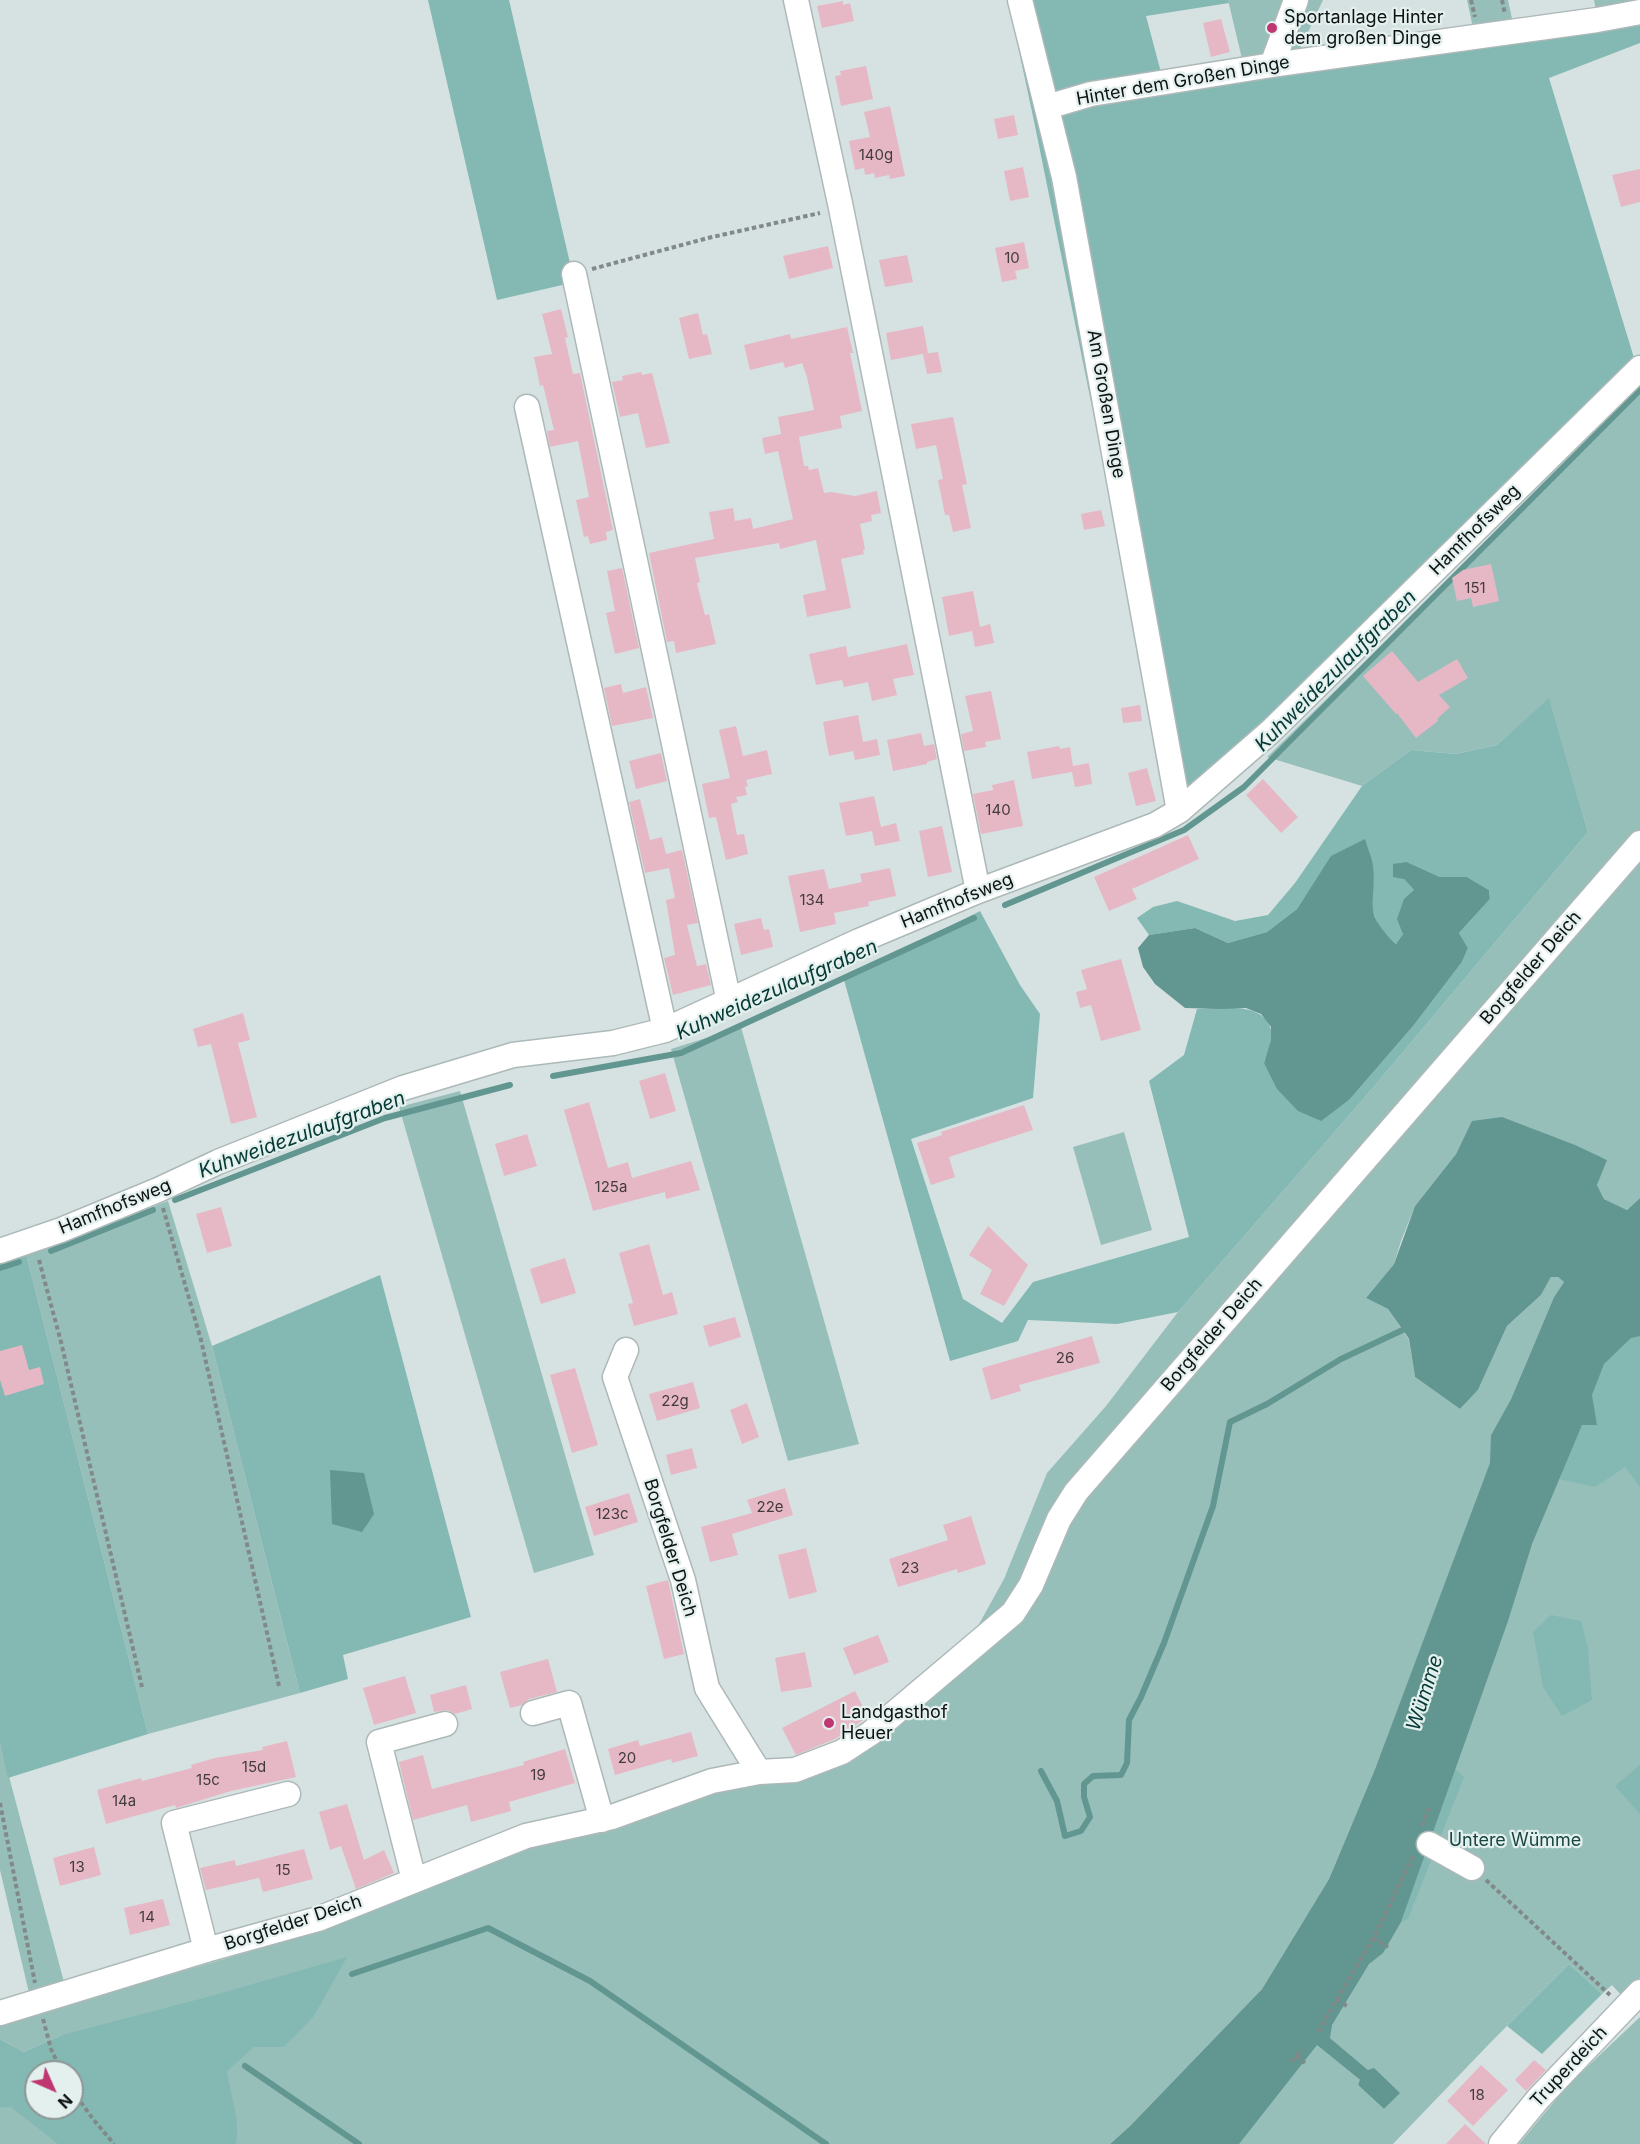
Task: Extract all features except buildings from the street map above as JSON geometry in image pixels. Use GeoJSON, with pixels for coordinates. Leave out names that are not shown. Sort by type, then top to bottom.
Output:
{"type":"FeatureCollection","features":[{"type":"Feature","properties":{"kind":"street"},"geometry":{"type":"LineString","coordinates":[[796,0],[841,208],[978,891]]}},
{"type":"Feature","properties":{"kind":"street","name":"Am Großen Dinge"},"geometry":{"type":"LineString","coordinates":[[1020,0],[1064,177],[1179,811]]}},
{"type":"Feature","properties":{"kind":"street"},"geometry":{"type":"LineString","coordinates":[[1272,65],[1296,0]]}},
{"type":"Feature","properties":{"kind":"street","name":"Hinter dem Großen Dinge"},"geometry":{"type":"LineString","coordinates":[[1047,108],[1091,94],[1272,65],[1640,12]]}},
{"type":"Feature","properties":{"kind":"street"},"geometry":{"type":"LineString","coordinates":[[574,274],[729,1002]]}},
{"type":"Feature","properties":{"kind":"street","name":"Hamfhofsweg"},"geometry":{"type":"LineString","coordinates":[[0,1251],[158,1190],[218,1162],[403,1088],[513,1055],[613,1043],[665,1030],[859,941],[978,891],[1155,825],[1179,811],[1271,731],[1640,368]]}},
{"type":"Feature","properties":{"kind":"street"},"geometry":{"type":"LineString","coordinates":[[527,406],[665,1030]]}},
{"type":"Feature","properties":{"kind":"street","name":"Borgfelder Deich"},"geometry":{"type":"LineString","coordinates":[[0,2013],[206,1950],[318,1919],[526,1836],[602,1820],[712,1781],[795,1770],[842,1752],[871,1733],[1013,1614],[1031,1585],[1059,1519],[1076,1492],[1640,843]]}},
{"type":"Feature","properties":{"kind":"street","name":"Borgfelder Deich"},"geometry":{"type":"LineString","coordinates":[[626,1350],[615,1377],[683,1580],[707,1688],[759,1773]]}},
{"type":"Feature","properties":{"kind":"street"},"geometry":{"type":"LineString","coordinates":[[533,1713],[569,1703],[602,1820]]}},
{"type":"Feature","properties":{"kind":"street"},"geometry":{"type":"LineString","coordinates":[[414,1881],[379,1742],[445,1724]]}},
{"type":"Feature","properties":{"kind":"street","name":"Borgfelder Deich"},"geometry":{"type":"LineString","coordinates":[[206,1950],[174,1823],[288,1794]]}},
{"type":"Feature","properties":{"kind":"street"},"geometry":{"type":"LineString","coordinates":[[1422,1841],[1472,1868]]}},
{"type":"Feature","properties":{"kind":"street","name":"Truperdeich"},"geometry":{"type":"LineString","coordinates":[[1501,2144],[1538,2099],[1640,1992]]}},
{"type":"Feature","properties":{"kind":"path"},"geometry":{"type":"LineString","coordinates":[[574,274],[708,238],[841,208]]}},
{"type":"Feature","properties":{"kind":"path"},"geometry":{"type":"LineString","coordinates":[[158,1190],[201,1340],[279,1686]]}},
{"type":"Feature","properties":{"kind":"path"},"geometry":{"type":"LineString","coordinates":[[33,1239],[61,1342],[142,1687]]}},
{"type":"Feature","properties":{"kind":"path"},"geometry":{"type":"LineString","coordinates":[[0,1803],[38,2000],[51,2049],[56,2060]]}},
{"type":"Feature","properties":{"kind":"path"},"geometry":{"type":"LineString","coordinates":[[1318,2032],[1372,1938],[1422,1841],[1429,1807]]}},
{"type":"Feature","properties":{"kind":"path"},"geometry":{"type":"LineString","coordinates":[[1472,1868],[1613,1998]]}},
{"type":"Feature","properties":{"kind":"path"},"geometry":{"type":"LineString","coordinates":[[1372,1938],[1388,1947]]}},
{"type":"Feature","properties":{"kind":"path"},"geometry":{"type":"LineString","coordinates":[[1337,1999],[1348,2007]]}},
{"type":"Feature","properties":{"kind":"path"},"geometry":{"type":"LineString","coordinates":[[1291,2062],[1302,2050]]}},
{"type":"Feature","properties":{"kind":"path"},"geometry":{"type":"LineString","coordinates":[[1297,2056],[1305,2063]]}},
{"type":"Feature","properties":{"kind":"path"},"geometry":{"type":"LineString","coordinates":[[84,2107],[114,2144]]}},
{"type":"Feature","properties":{"kind":"green space","name":"Sportanlage Hinter dem großen Dinge"},"geometry":{"type":"Polygon","coordinates":[[[1228,0],[1323,0],[1298,54],[1243,63],[1228,0]]]}},
{"type":"Feature","properties":{"kind":"green space"},"geometry":{"type":"Polygon","coordinates":[[[1467,0],[1508,0],[1513,23],[1473,28],[1467,0]]]}},
{"type":"Feature","properties":{"kind":"green space"},"geometry":{"type":"Polygon","coordinates":[[[1594,0],[1640,0],[1640,8],[1596,11],[1594,0]]]}},
{"type":"Feature","properties":{"kind":"green space"},"geometry":{"type":"Polygon","coordinates":[[[1640,394],[1640,1198],[1627,1210],[1604,1199],[1597,1185],[1606,1159],[1472,1122],[1456,1154],[1415,1206],[1394,1264],[1366,1298],[1388,1309],[1409,1340],[1415,1377],[1460,1409],[1478,1390],[1507,1326],[1541,1295],[1551,1277],[1558,1277],[1564,1282],[1554,1297],[1511,1399],[1491,1435],[1491,1463],[1375,1769],[1329,1879],[1262,1989],[1130,2126],[1110,2144],[163,2144],[62,2035],[24,2052],[0,2039],[0,2024],[293,1939],[380,1907],[550,1837],[730,1784],[785,1780],[953,1671],[1004,1579],[1047,1473],[1106,1406],[1178,1312],[1371,1090],[1588,832],[1549,699],[1497,745],[1456,754],[1411,750],[1362,786],[1267,757],[1640,394]]]}},
{"type":"Feature","properties":{"kind":"green space"},"geometry":{"type":"Polygon","coordinates":[[[741,1027],[859,1444],[788,1461],[671,1049],[741,1027]]]}},
{"type":"Feature","properties":{"kind":"green space"},"geometry":{"type":"Polygon","coordinates":[[[460,1091],[594,1555],[534,1573],[399,1107],[460,1091]]]}},
{"type":"Feature","properties":{"kind":"green space"},"geometry":{"type":"Polygon","coordinates":[[[1124,1132],[1152,1230],[1101,1245],[1073,1147],[1124,1132]]]}},
{"type":"Feature","properties":{"kind":"green space"},"geometry":{"type":"Polygon","coordinates":[[[168,1201],[212,1346],[300,1693],[148,1734],[26,1254],[168,1201]]]}},
{"type":"Feature","properties":{"kind":"green space","name":"Untere Wümme"},"geometry":{"type":"Polygon","coordinates":[[[1640,1227],[1640,1978],[1621,1995],[1612,1985],[1602,1994],[1569,1964],[1393,2144],[1155,2144],[1295,1997],[1640,1227]],[[1330,2038],[1321,2048],[1361,2081],[1358,2085],[1384,2109],[1399,2093],[1330,2038]]]}},
{"type":"Feature","properties":{"kind":"green space"},"geometry":{"type":"Polygon","coordinates":[[[0,1743],[64,1982],[29,1993],[0,1870],[0,1743]]]}},
{"type":"Feature","properties":{"kind":"green space"},"geometry":{"type":"Polygon","coordinates":[[[1640,2017],[1640,2144],[1519,2144],[1567,2086],[1640,2017]]]}},
{"type":"Feature","properties":{"kind":"green space"},"geometry":{"type":"Polygon","coordinates":[[[0,2087],[24,2105],[24,2120],[43,2120],[75,2144],[0,2144],[0,2087]]]}},
{"type":"Feature","properties":{"kind":"shaded area"},"geometry":{"type":"Polygon","coordinates":[[[428,0],[509,0],[570,263],[571,283],[497,300],[428,0]]]}},
{"type":"Feature","properties":{"kind":"shaded area"},"geometry":{"type":"Polygon","coordinates":[[[1008,0],[1228,0],[1229,3],[1146,16],[1167,95],[1640,21],[1640,43],[1549,78],[1634,358],[1260,728],[1172,801],[1034,121],[1008,0]]]}},
{"type":"Feature","properties":{"kind":"shaded area"},"geometry":{"type":"Polygon","coordinates":[[[1549,698],[1588,832],[1371,1090],[1178,1312],[1117,1324],[1028,1320],[1018,1341],[950,1361],[844,980],[980,911],[1020,985],[1040,1014],[1033,1098],[911,1139],[963,1299],[1002,1323],[1033,1282],[1189,1237],[1149,1081],[1184,1055],[1197,1009],[1238,1008],[1257,1013],[1265,1019],[1272,1035],[1264,1063],[1350,1099],[1414,1025],[1462,962],[1468,948],[1459,933],[1490,899],[1489,890],[1467,877],[1440,877],[1407,862],[1404,879],[1414,890],[1403,934],[1396,944],[1379,928],[1372,908],[1373,866],[1331,857],[1297,909],[1267,932],[1228,943],[1195,928],[1149,935],[1137,918],[1153,907],[1177,901],[1235,921],[1268,915],[1295,883],[1362,786],[1411,750],[1456,754],[1497,745],[1549,698]]]}},
{"type":"Feature","properties":{"kind":"shaded area"},"geometry":{"type":"Polygon","coordinates":[[[26,1254],[148,1734],[8,1778],[0,1743],[0,1262],[26,1254]]]}},
{"type":"Feature","properties":{"kind":"shaded area"},"geometry":{"type":"Polygon","coordinates":[[[380,1275],[471,1617],[343,1655],[348,1679],[300,1693],[212,1346],[380,1275]]]}},
{"type":"Feature","properties":{"kind":"shaded area"},"geometry":{"type":"Polygon","coordinates":[[[1640,1336],[1640,1487],[1625,1467],[1595,1487],[1559,1479],[1582,1425],[1597,1425],[1592,1395],[1604,1364],[1631,1338],[1640,1336]]]}},
{"type":"Feature","properties":{"kind":"shaded area"},"geometry":{"type":"Polygon","coordinates":[[[1551,1615],[1581,1621],[1588,1648],[1592,1700],[1562,1716],[1543,1687],[1533,1632],[1551,1615]]]}},
{"type":"Feature","properties":{"kind":"shaded area"},"geometry":{"type":"Polygon","coordinates":[[[1640,1765],[1640,1814],[1615,1786],[1640,1765]]]}},
{"type":"Feature","properties":{"kind":"shaded area"},"geometry":{"type":"Polygon","coordinates":[[[1455,1769],[1464,1777],[1408,1919],[1401,1922],[1455,1769]]]}},
{"type":"Feature","properties":{"kind":"shaded area"},"geometry":{"type":"Polygon","coordinates":[[[347,1957],[314,2016],[284,2047],[254,2047],[227,2071],[236,2116],[236,2144],[58,2144],[28,2120],[84,2120],[84,2060],[24,2060],[24,2117],[11,2107],[0,2107],[0,2039],[24,2052],[62,2035],[347,1957]]]}},
{"type":"Feature","properties":{"kind":"shaded area"},"geometry":{"type":"Polygon","coordinates":[[[1569,1964],[1602,1994],[1542,2054],[1507,2026],[1569,1964]]]}},
{"type":"Feature","properties":{"kind":"water"},"geometry":{"type":"Polygon","coordinates":[[[1365,839],[1373,866],[1374,915],[1385,933],[1396,944],[1403,934],[1397,919],[1404,899],[1414,890],[1404,879],[1393,877],[1393,864],[1407,862],[1440,877],[1467,877],[1489,890],[1490,899],[1459,933],[1468,948],[1462,962],[1414,1025],[1350,1099],[1321,1121],[1298,1111],[1277,1089],[1264,1063],[1271,1040],[1271,1027],[1261,1014],[1246,1008],[1185,1008],[1155,984],[1143,967],[1138,948],[1149,935],[1195,928],[1228,943],[1267,932],[1297,909],[1331,856],[1365,839]]]}},
{"type":"Feature","properties":{"kind":"water","name":"Wümme"},"geometry":{"type":"Polygon","coordinates":[[[1502,1117],[1607,1160],[1597,1185],[1604,1199],[1627,1210],[1640,1198],[1640,1336],[1631,1338],[1604,1364],[1592,1395],[1597,1425],[1582,1425],[1532,1544],[1508,1621],[1401,1922],[1383,1953],[1369,1964],[1332,2025],[1330,2038],[1368,2070],[1374,2068],[1400,2093],[1384,2109],[1358,2085],[1360,2080],[1317,2045],[1239,2144],[1110,2144],[1262,1989],[1329,1879],[1375,1769],[1490,1463],[1491,1435],[1511,1399],[1554,1297],[1564,1282],[1558,1277],[1551,1277],[1541,1295],[1507,1326],[1478,1390],[1460,1409],[1415,1377],[1409,1339],[1388,1309],[1366,1298],[1394,1264],[1415,1206],[1456,1154],[1472,1121],[1502,1117]]]}},
{"type":"Feature","properties":{"kind":"water"},"geometry":{"type":"Polygon","coordinates":[[[330,1470],[364,1473],[374,1514],[362,1532],[332,1524],[330,1470]]]}},
{"type":"Feature","properties":{"kind":"waterway","name":"Kuhweidezulaufgraben"},"geometry":{"type":"LineString","coordinates":[[1005,905],[1184,830],[1244,787],[1640,390]]}},
{"type":"Feature","properties":{"kind":"waterway","name":"Kuhweidezulaufgraben"},"geometry":{"type":"LineString","coordinates":[[553,1076],[681,1053],[974,918]]}},
{"type":"Feature","properties":{"kind":"waterway","name":"Kuhweidezulaufgraben"},"geometry":{"type":"LineString","coordinates":[[175,1200],[385,1118],[510,1085]]}},
{"type":"Feature","properties":{"kind":"waterway","name":"Kuhweidezulaufgraben"},"geometry":{"type":"LineString","coordinates":[[51,1251],[153,1210]]}},
{"type":"Feature","properties":{"kind":"waterway","name":"Kuhweidezulaufgraben"},"geometry":{"type":"LineString","coordinates":[[0,1268],[19,1262]]}},
{"type":"Feature","properties":{"kind":"waterway"},"geometry":{"type":"LineString","coordinates":[[1041,1771],[1057,1801],[1065,1836],[1081,1831],[1090,1817],[1084,1797],[1084,1784],[1093,1776],[1121,1775],[1127,1763],[1129,1720],[1164,1643],[1213,1506],[1230,1422],[1267,1404],[1341,1359],[1409,1327]]}},
{"type":"Feature","properties":{"kind":"waterway"},"geometry":{"type":"LineString","coordinates":[[352,1974],[488,1928],[590,1981],[826,2144]]}},
{"type":"Feature","properties":{"kind":"waterway"},"geometry":{"type":"LineString","coordinates":[[245,2066],[359,2144]]}},
{"type":"Feature","properties":{"kind":"place","name":"Sportanlage Hinter dem großen Dinge"},"geometry":{"type":"Point","coordinates":[1272,28]}},
{"type":"Feature","properties":{"kind":"place","name":"Landgasthof Heuer"},"geometry":{"type":"Point","coordinates":[829,1723]}}]}
